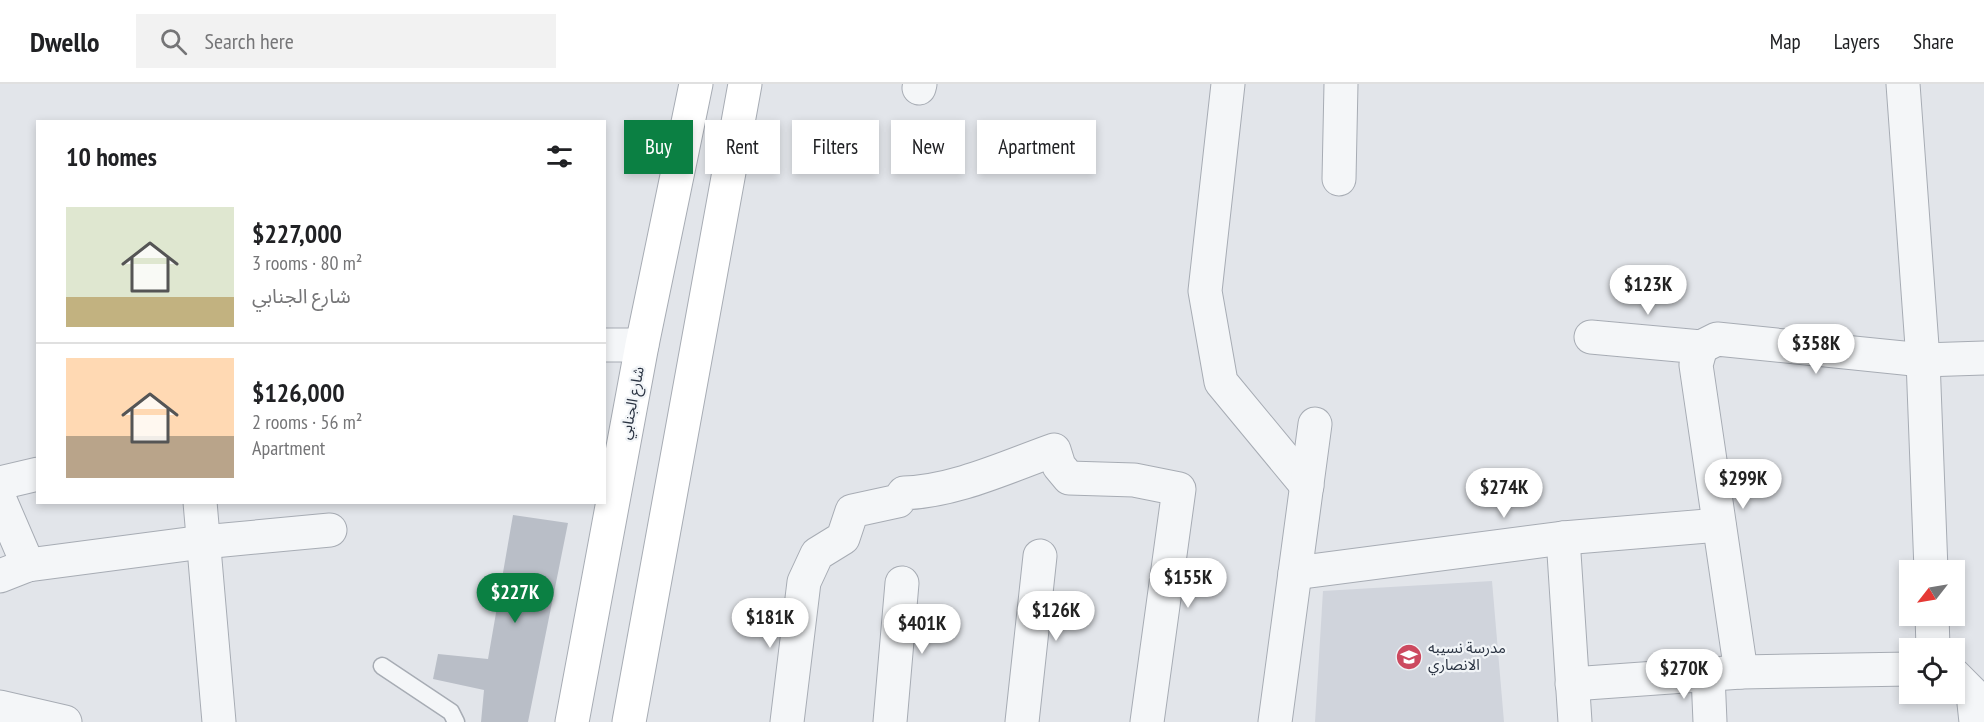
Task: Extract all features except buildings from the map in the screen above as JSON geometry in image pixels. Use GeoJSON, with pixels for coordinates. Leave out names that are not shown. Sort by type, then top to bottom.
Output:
{"type":"FeatureCollection","features":[{"type":"Feature","properties":{"kind":"street","name":"شارع الجنابي"},"geometry":{"type":"LineString","coordinates":[[572,722],[609,496],[696,84]]}},
{"type":"Feature","properties":{"kind":"street"},"geometry":{"type":"LineString","coordinates":[[629,722],[745,84]]}},
{"type":"Feature","properties":{"kind":"street"},"geometry":{"type":"LineString","coordinates":[[1228,84],[1205,291],[1221,382],[1306,486]]}},
{"type":"Feature","properties":{"kind":"street"},"geometry":{"type":"LineString","coordinates":[[1339,179],[1341,84]]}},
{"type":"Feature","properties":{"kind":"street"},"geometry":{"type":"LineString","coordinates":[[1903,84],[1923,360],[1930,560]]}},
{"type":"Feature","properties":{"kind":"street"},"geometry":{"type":"LineString","coordinates":[[1591,337],[1701,347],[1717,339],[1923,360],[1984,358]]}},
{"type":"Feature","properties":{"kind":"street"},"geometry":{"type":"LineString","coordinates":[[606,345],[642,345]]}},
{"type":"Feature","properties":{"kind":"street"},"geometry":{"type":"LineString","coordinates":[[1701,347],[1696,365],[1741,672]]}},
{"type":"Feature","properties":{"kind":"street"},"geometry":{"type":"LineString","coordinates":[[1275,722],[1315,424]]}},
{"type":"Feature","properties":{"kind":"street"},"geometry":{"type":"LineString","coordinates":[[787,722],[804,582],[817,554],[843,538],[852,512],[898,501],[904,493],[965,482],[1054,450],[1059,466],[1070,478],[1134,480],[1179,489],[1147,722]]}},
{"type":"Feature","properties":{"kind":"street"},"geometry":{"type":"LineString","coordinates":[[0,483],[36,474]]}},
{"type":"Feature","properties":{"kind":"street"},"geometry":{"type":"LineString","coordinates":[[0,500],[14,571],[203,542],[330,530]]}},
{"type":"Feature","properties":{"kind":"street"},"geometry":{"type":"LineString","coordinates":[[200,504],[219,722]]}},
{"type":"Feature","properties":{"kind":"street"},"geometry":{"type":"LineString","coordinates":[[1295,573],[1563,538],[1719,525]]}},
{"type":"Feature","properties":{"kind":"street"},"geometry":{"type":"LineString","coordinates":[[1563,538],[1575,722]]}},
{"type":"Feature","properties":{"kind":"street"},"geometry":{"type":"LineString","coordinates":[[1022,722],[1040,556]]}},
{"type":"Feature","properties":{"kind":"street"},"geometry":{"type":"LineString","coordinates":[[890,722],[902,583]]}},
{"type":"Feature","properties":{"kind":"street"},"geometry":{"type":"LineString","coordinates":[[1572,684],[1741,672],[1899,669]]}},
{"type":"Feature","properties":{"kind":"street"},"geometry":{"type":"LineString","coordinates":[[1708,675],[1710,722]]}},
{"type":"Feature","properties":{"kind":"street"},"geometry":{"type":"LineString","coordinates":[[1965,686],[1973,694],[1976,722]]}},
{"type":"Feature","properties":{"kind":"street"},"geometry":{"type":"LineString","coordinates":[[0,707],[65,722]]}},
{"type":"Feature","properties":{"kind":"lane"},"geometry":{"type":"LineString","coordinates":[[382,666],[451,712],[456,722]]}},
{"type":"Feature","properties":{"kind":"shaded area","name":"مدرسة نسيبه الانصاري"},"geometry":{"type":"Polygon","coordinates":[[[1492,581],[1504,722],[1315,722],[1323,591],[1492,581]]]}},
{"type":"Feature","properties":{"kind":"place","name":"مدرسة نسيبه الانصاري"},"geometry":{"type":"Point","coordinates":[1409,657]}}]}
